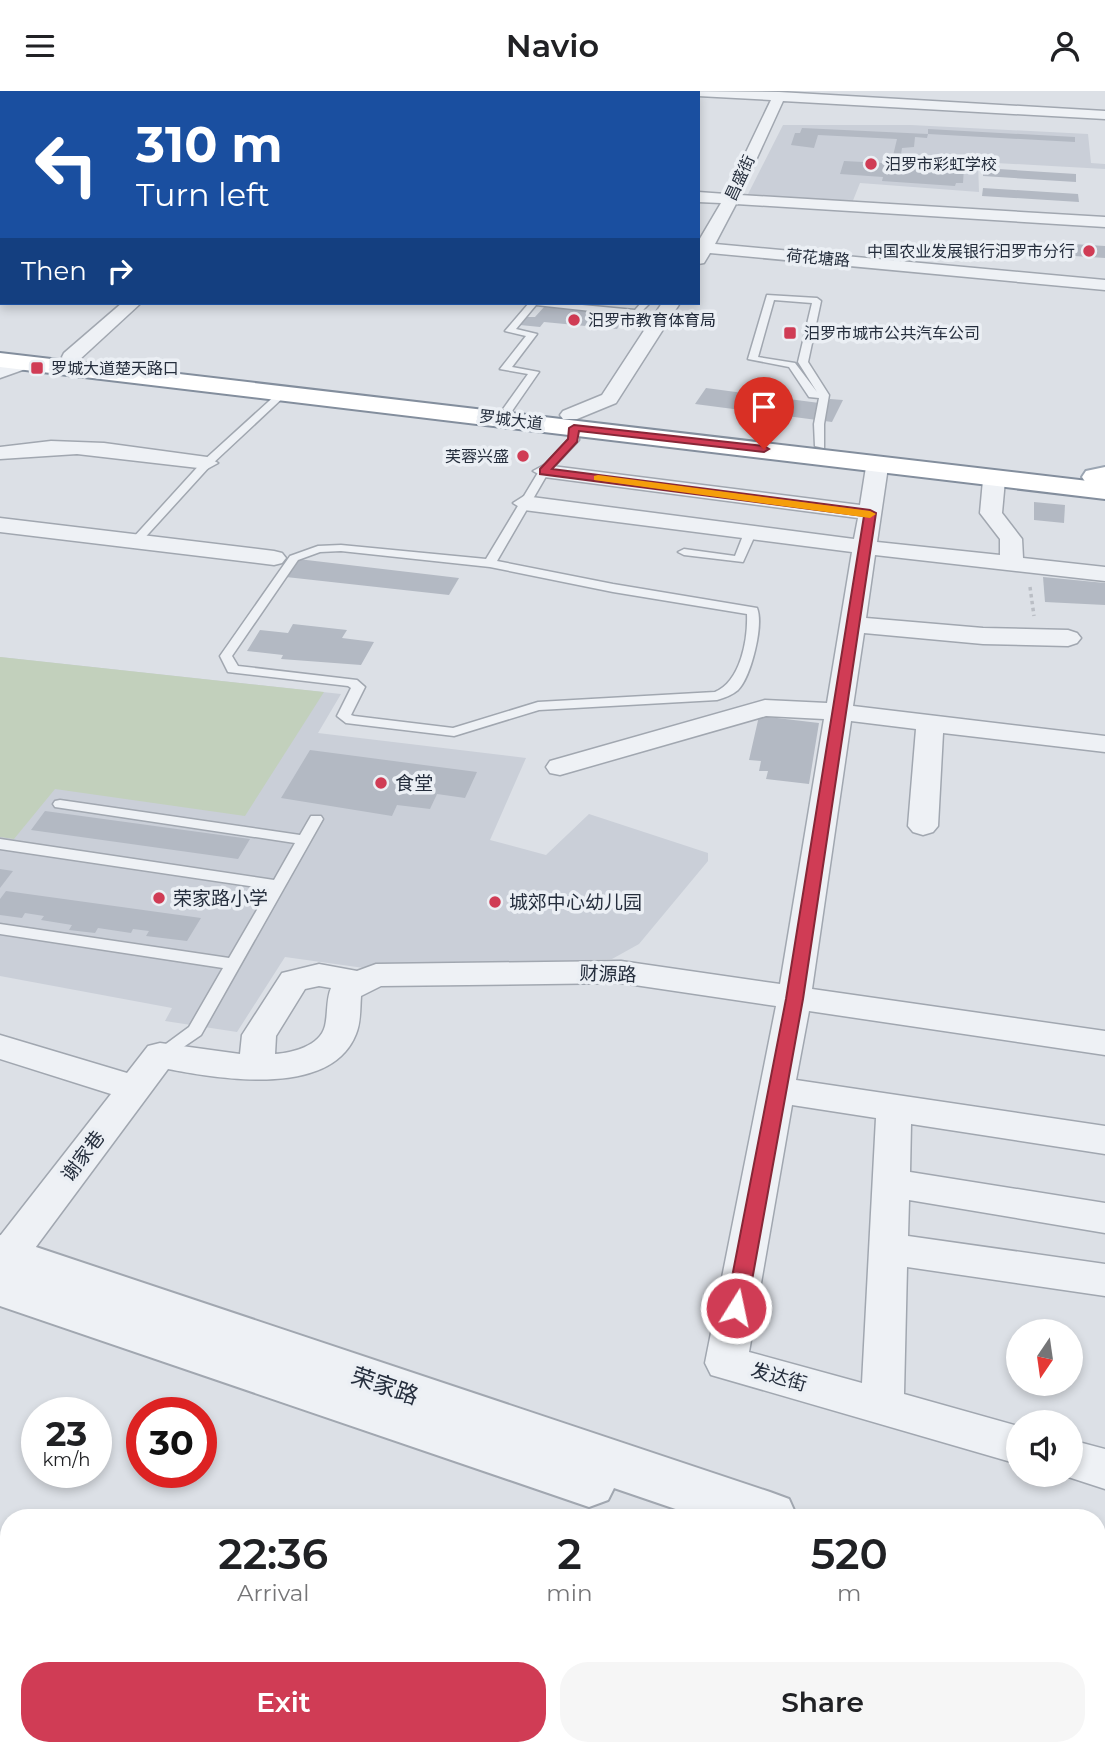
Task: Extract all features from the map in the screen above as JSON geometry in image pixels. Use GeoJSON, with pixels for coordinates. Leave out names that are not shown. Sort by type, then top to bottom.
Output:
{"type":"FeatureCollection","features":[{"type":"Feature","properties":{"kind":"highway","name":"罗城大道"},"geometry":{"type":"LineString","coordinates":[[0,348],[508,409],[572,421],[1102,480]]}},
{"type":"Feature","properties":{"kind":"highway","name":"罗城大道"},"geometry":{"type":"LineString","coordinates":[[12,362],[282,394],[820,446],[1102,480]]}},
{"type":"Feature","properties":{"kind":"street"},"geometry":{"type":"LineString","coordinates":[[832,91],[844,99]]}},
{"type":"Feature","properties":{"kind":"street"},"geometry":{"type":"LineString","coordinates":[[700,92],[1105,115]]}},
{"type":"Feature","properties":{"kind":"street","name":"昌盛街"},"geometry":{"type":"LineString","coordinates":[[701,251],[731,199],[779,96]]}},
{"type":"Feature","properties":{"kind":"street"},"geometry":{"type":"LineString","coordinates":[[700,197],[1105,222]]}},
{"type":"Feature","properties":{"kind":"street","name":"荷花塘路"},"geometry":{"type":"LineString","coordinates":[[701,251],[1105,285]]}},
{"type":"Feature","properties":{"kind":"street"},"geometry":{"type":"LineString","coordinates":[[71,356],[130,305]]}},
{"type":"Feature","properties":{"kind":"street"},"geometry":{"type":"LineString","coordinates":[[572,421],[609,399],[670,305]]}},
{"type":"Feature","properties":{"kind":"street"},"geometry":{"type":"LineString","coordinates":[[0,372],[12,362]]}},
{"type":"Feature","properties":{"kind":"street"},"geometry":{"type":"LineString","coordinates":[[0,453],[26,447],[69,447],[207,463]]}},
{"type":"Feature","properties":{"kind":"street","name":"发达街"},"geometry":{"type":"LineString","coordinates":[[877,467],[794,999],[726,1363],[1006,1441]]}},
{"type":"Feature","properties":{"kind":"street"},"geometry":{"type":"LineString","coordinates":[[544,471],[870,513]]}},
{"type":"Feature","properties":{"kind":"street"},"geometry":{"type":"LineString","coordinates":[[994,480],[991,513],[1011,539],[1020,564]]}},
{"type":"Feature","properties":{"kind":"street"},"geometry":{"type":"LineString","coordinates":[[524,503],[864,547],[1105,573]]}},
{"type":"Feature","properties":{"kind":"street"},"geometry":{"type":"LineString","coordinates":[[0,525],[274,558]]}},
{"type":"Feature","properties":{"kind":"street"},"geometry":{"type":"LineString","coordinates":[[852,624],[983,636],[1068,638]]}},
{"type":"Feature","properties":{"kind":"street"},"geometry":{"type":"LineString","coordinates":[[560,767],[765,708],[839,712],[1105,744]]}},
{"type":"Feature","properties":{"kind":"street"},"geometry":{"type":"LineString","coordinates":[[923,826],[930,724]]}},
{"type":"Feature","properties":{"kind":"street","name":"财源路"},"geometry":{"type":"LineString","coordinates":[[357,982],[376,975],[621,972],[1105,1043]]}},
{"type":"Feature","properties":{"kind":"street"},"geometry":{"type":"LineString","coordinates":[[256,1069],[260,1035],[294,981],[320,975],[357,982]]}},
{"type":"Feature","properties":{"kind":"street"},"geometry":{"type":"LineString","coordinates":[[160,1055],[205,1064],[256,1069],[282,1066],[319,1055],[338,1037],[344,1014],[343,997],[346,990],[357,982]]}},
{"type":"Feature","properties":{"kind":"street"},"geometry":{"type":"LineString","coordinates":[[0,1047],[134,1088]]}},
{"type":"Feature","properties":{"kind":"street","name":"谢家巷"},"geometry":{"type":"LineString","coordinates":[[2,1265],[160,1055]]}},
{"type":"Feature","properties":{"kind":"street"},"geometry":{"type":"LineString","coordinates":[[777,1090],[1105,1140]]}},
{"type":"Feature","properties":{"kind":"street"},"geometry":{"type":"LineString","coordinates":[[881,1406],[894,1108]]}},
{"type":"Feature","properties":{"kind":"street"},"geometry":{"type":"LineString","coordinates":[[891,1183],[1105,1218]]}},
{"type":"Feature","properties":{"kind":"street"},"geometry":{"type":"LineString","coordinates":[[888,1249],[1105,1280]]}},
{"type":"Feature","properties":{"kind":"street","name":"荣家路"},"geometry":{"type":"LineString","coordinates":[[2,1265],[668,1509]]}},
{"type":"Feature","properties":{"kind":"street","name":"荣家路"},"geometry":{"type":"LineString","coordinates":[[2,1265],[746,1509]]}},
{"type":"Feature","properties":{"kind":"street"},"geometry":{"type":"LineString","coordinates":[[1083,1463],[1105,1469]]}},
{"type":"Feature","properties":{"kind":"lane"},"geometry":{"type":"LineString","coordinates":[[820,446],[819,424],[824,395],[803,362],[817,301],[770,297],[753,359],[792,365],[812,395],[824,395]]}},
{"type":"Feature","properties":{"kind":"lane"},"geometry":{"type":"LineString","coordinates":[[508,409],[534,372],[505,369],[532,334],[510,331],[533,305]]}},
{"type":"Feature","properties":{"kind":"lane"},"geometry":{"type":"LineString","coordinates":[[555,305],[637,313],[644,305]]}},
{"type":"Feature","properties":{"kind":"lane"},"geometry":{"type":"LineString","coordinates":[[136,541],[207,463],[282,394]]}},
{"type":"Feature","properties":{"kind":"lane"},"geometry":{"type":"LineString","coordinates":[[489,563],[544,471],[574,440],[572,421]]}},
{"type":"Feature","properties":{"kind":"lane"},"geometry":{"type":"LineString","coordinates":[[684,552],[739,560],[750,533]]}},
{"type":"Feature","properties":{"kind":"lane"},"geometry":{"type":"LineString","coordinates":[[341,548],[489,563],[613,588],[754,611],[755,622],[737,682],[729,691],[694,699],[595,701],[538,706],[454,732],[351,720],[344,716],[358,687],[352,683],[233,669],[226,656],[294,558],[318,549],[341,548]]}},
{"type":"Feature","properties":{"kind":"lane"},"geometry":{"type":"LineString","coordinates":[[60,804],[304,840]]}},
{"type":"Feature","properties":{"kind":"lane"},"geometry":{"type":"LineString","coordinates":[[160,1055],[195,1031],[316,819]]}},
{"type":"Feature","properties":{"kind":"lane"},"geometry":{"type":"LineString","coordinates":[[0,844],[277,885]]}},
{"type":"Feature","properties":{"kind":"lane"},"geometry":{"type":"LineString","coordinates":[[0,929],[232,964]]}},
{"type":"Feature","properties":{"kind":"path"},"geometry":{"type":"LineString","coordinates":[[1020,564],[1036,637]]}},
{"type":"Feature","properties":{"kind":"shaded area","name":"汨罗市彩虹学校"},"geometry":{"type":"Polygon","coordinates":[[[783,125],[911,125],[1088,134],[1091,163],[1105,164],[1105,169],[978,162],[979,192],[860,183],[852,203],[746,198],[783,125]]]}},
{"type":"Feature","properties":{"kind":"shaded area","name":"荣家路小学"},"geometry":{"type":"Polygon","coordinates":[[[0,657],[341,694],[318,733],[526,758],[490,840],[546,855],[589,814],[708,853],[708,861],[639,944],[612,959],[364,968],[285,957],[237,1032],[165,1021],[172,1008],[0,976],[0,657]]]}},
{"type":"Feature","properties":{"kind":"green space"},"geometry":{"type":"Polygon","coordinates":[[[0,657],[324,692],[245,816],[55,789],[14,839],[0,837],[0,657]]]}},
{"type":"Feature","properties":{"kind":"building"},"geometry":{"type":"Polygon","coordinates":[[[802,128],[928,134],[927,138],[915,137],[914,147],[902,148],[900,161],[964,167],[963,183],[956,183],[955,186],[882,181],[883,177],[840,174],[844,161],[882,163],[883,160],[892,160],[897,139],[818,135],[814,148],[791,145],[795,133],[800,133],[802,128]]]}},
{"type":"Feature","properties":{"kind":"building"},"geometry":{"type":"Polygon","coordinates":[[[928,129],[1075,137],[1075,142],[928,134],[928,129]]]}},
{"type":"Feature","properties":{"kind":"building"},"geometry":{"type":"Polygon","coordinates":[[[983,168],[1076,174],[1076,182],[983,176],[983,168]]]}},
{"type":"Feature","properties":{"kind":"building"},"geometry":{"type":"Polygon","coordinates":[[[983,188],[1078,194],[1079,202],[982,196],[983,188]]]}},
{"type":"Feature","properties":{"kind":"building","name":"中国农业发展银行汨罗市分行"},"geometry":{"type":"Polygon","coordinates":[[[1073,244],[1105,246],[1105,258],[1074,256],[1073,244]]]}},
{"type":"Feature","properties":{"kind":"building","name":"汨罗市教育体育局"},"geometry":{"type":"Polygon","coordinates":[[[544,307],[626,315],[617,329],[544,322],[540,327],[520,325],[527,317],[535,317],[544,307]]]}},
{"type":"Feature","properties":{"kind":"building"},"geometry":{"type":"Polygon","coordinates":[[[706,388],[827,404],[830,399],[843,400],[832,422],[695,404],[706,388]]]}},
{"type":"Feature","properties":{"kind":"building"},"geometry":{"type":"Polygon","coordinates":[[[1034,502],[1065,505],[1064,523],[1034,520],[1034,502]]]}},
{"type":"Feature","properties":{"kind":"building"},"geometry":{"type":"Polygon","coordinates":[[[298,559],[459,578],[449,595],[286,577],[298,559]]]}},
{"type":"Feature","properties":{"kind":"building"},"geometry":{"type":"Polygon","coordinates":[[[1043,577],[1105,583],[1105,605],[1045,602],[1043,577]]]}},
{"type":"Feature","properties":{"kind":"building"},"geometry":{"type":"Polygon","coordinates":[[[293,624],[347,630],[342,638],[374,642],[361,665],[281,659],[283,655],[247,651],[260,630],[288,633],[293,624]]]}},
{"type":"Feature","properties":{"kind":"building"},"geometry":{"type":"Polygon","coordinates":[[[759,716],[819,723],[809,784],[766,779],[768,771],[759,771],[761,761],[749,760],[759,716]]]}},
{"type":"Feature","properties":{"kind":"building","name":"食堂"},"geometry":{"type":"Polygon","coordinates":[[[310,750],[477,772],[465,798],[437,794],[430,809],[397,805],[392,816],[281,798],[310,750]]]}},
{"type":"Feature","properties":{"kind":"building"},"geometry":{"type":"Polygon","coordinates":[[[45,811],[250,839],[238,859],[31,830],[45,811]]]}},
{"type":"Feature","properties":{"kind":"building"},"geometry":{"type":"Polygon","coordinates":[[[0,869],[13,871],[0,888],[0,869]]]}},
{"type":"Feature","properties":{"kind":"building"},"geometry":{"type":"Polygon","coordinates":[[[6,891],[201,918],[187,941],[146,936],[149,931],[133,929],[131,933],[98,928],[95,933],[69,930],[72,925],[41,920],[44,916],[25,913],[22,918],[0,915],[0,899],[6,891]]]}},
{"type":"Feature","properties":{"kind":"slow traffic"},"geometry":{"type":"LineString","coordinates":[[598,478],[870,514]]}},
{"type":"Feature","properties":{"kind":"place","name":"汨罗市彩虹学校"},"geometry":{"type":"Point","coordinates":[871,164]}},
{"type":"Feature","properties":{"kind":"place","name":"中国农业发展银行汨罗市分行"},"geometry":{"type":"Point","coordinates":[1089,251]}},
{"type":"Feature","properties":{"kind":"place","name":"汨罗市教育体育局"},"geometry":{"type":"Point","coordinates":[574,320]}},
{"type":"Feature","properties":{"kind":"place","name":"汨罗市城市公共汽车公司"},"geometry":{"type":"Point","coordinates":[790,333]}},
{"type":"Feature","properties":{"kind":"place","name":"罗城大道楚天路口"},"geometry":{"type":"Point","coordinates":[37,368]}},
{"type":"Feature","properties":{"kind":"place","name":"芙蓉兴盛"},"geometry":{"type":"Point","coordinates":[523,456]}},
{"type":"Feature","properties":{"kind":"place","name":"食堂"},"geometry":{"type":"Point","coordinates":[381,783]}},
{"type":"Feature","properties":{"kind":"place","name":"荣家路小学"},"geometry":{"type":"Point","coordinates":[159,898]}},
{"type":"Feature","properties":{"kind":"place","name":"城郊中心幼儿园"},"geometry":{"type":"Point","coordinates":[495,902]}},
{"type":"Feature","properties":{"kind":"route"},"geometry":{"type":"LineString","coordinates":[[736,1308],[794,999],[870,513],[544,471],[574,440],[574,428],[764,449]]}}]}
